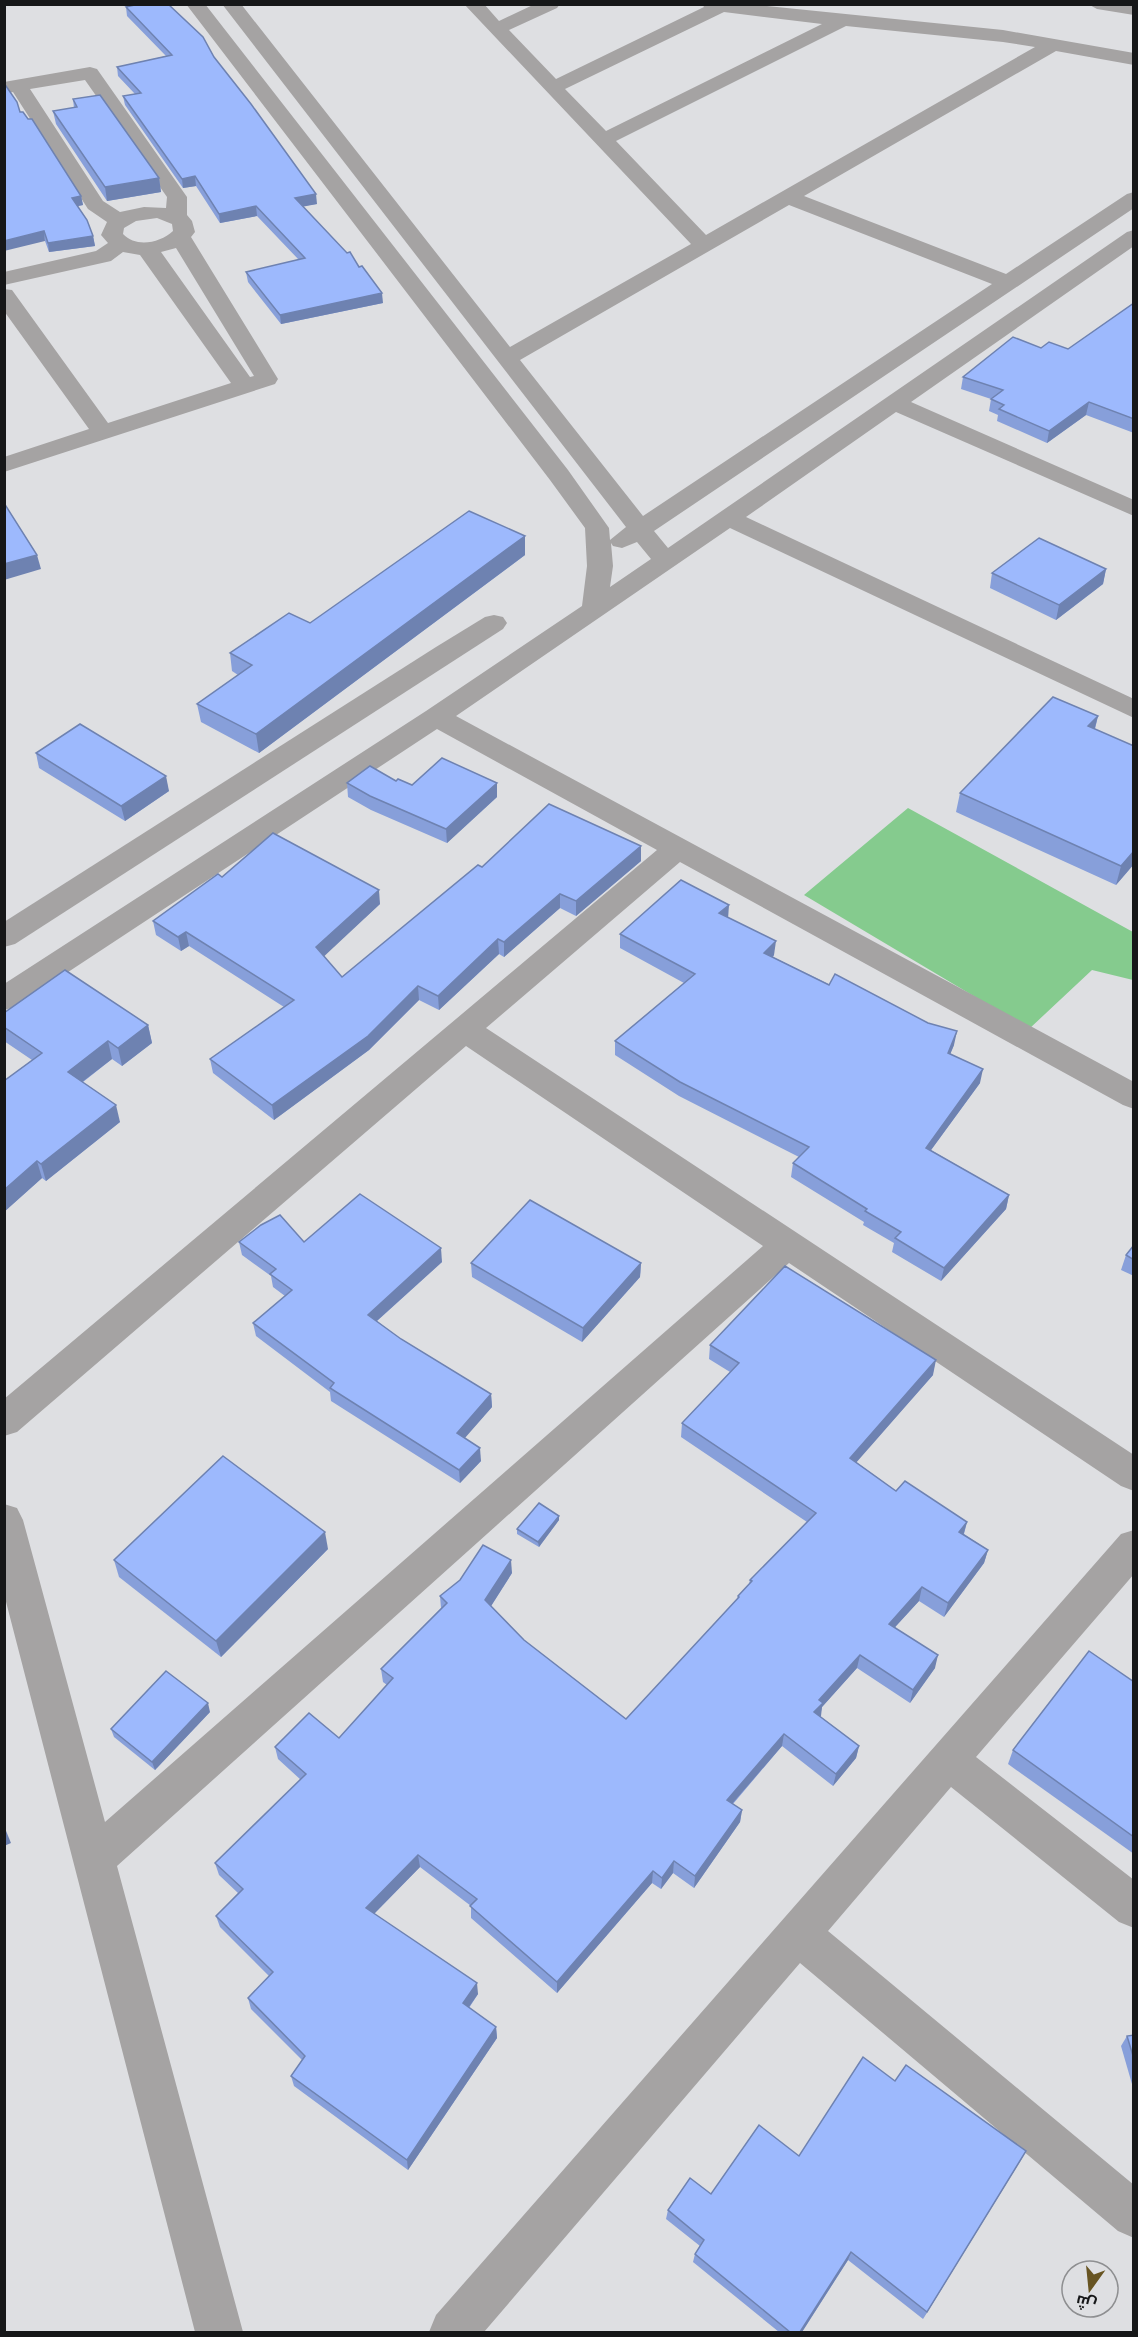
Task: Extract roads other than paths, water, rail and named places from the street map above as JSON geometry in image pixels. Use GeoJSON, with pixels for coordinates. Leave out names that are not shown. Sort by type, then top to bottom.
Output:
{"type":"FeatureCollection","features":[{"type":"Feature","properties":{"kind":"street"},"geometry":{"type":"LineString","coordinates":[[195,4],[559,475],[597,528],[599,556],[594,609]]}},
{"type":"Feature","properties":{"kind":"street"},"geometry":{"type":"LineString","coordinates":[[473,4],[704,245]]}},
{"type":"Feature","properties":{"kind":"street"},"geometry":{"type":"LineString","coordinates":[[497,30],[551,4]]}},
{"type":"Feature","properties":{"kind":"street"},"geometry":{"type":"LineString","coordinates":[[1097,4],[1134,10]]}},
{"type":"Feature","properties":{"kind":"street"},"geometry":{"type":"LineString","coordinates":[[553,88],[716,5],[1054,44],[1134,59]]}},
{"type":"Feature","properties":{"kind":"street"},"geometry":{"type":"LineString","coordinates":[[240,7],[506,359],[665,561]]}},
{"type":"Feature","properties":{"kind":"street"},"geometry":{"type":"LineString","coordinates":[[603,140],[843,21]]}},
{"type":"Feature","properties":{"kind":"street"},"geometry":{"type":"LineString","coordinates":[[506,359],[1054,44]]}},
{"type":"Feature","properties":{"kind":"street"},"geometry":{"type":"LineString","coordinates":[[4,465],[267,379],[178,227],[177,197],[90,73],[11,87],[95,206],[119,221]]}},
{"type":"Feature","properties":{"kind":"street"},"geometry":{"type":"LineString","coordinates":[[788,197],[1007,282]]}},
{"type":"Feature","properties":{"kind":"street"},"geometry":{"type":"LineString","coordinates":[[599,556],[1134,198]]}},
{"type":"Feature","properties":{"kind":"street"},"geometry":{"type":"LineString","coordinates":[[147,213],[178,227],[165,245],[144,248],[115,240],[111,230],[119,221],[147,213]]}},
{"type":"Feature","properties":{"kind":"street"},"geometry":{"type":"LineString","coordinates":[[4,999],[436,717],[728,518],[1134,236]]}},
{"type":"Feature","properties":{"kind":"street"},"geometry":{"type":"LineString","coordinates":[[4,279],[103,256],[121,243]]}},
{"type":"Feature","properties":{"kind":"street"},"geometry":{"type":"LineString","coordinates":[[144,248],[154,258],[245,386]]}},
{"type":"Feature","properties":{"kind":"street"},"geometry":{"type":"LineString","coordinates":[[4,295],[102,432]]}},
{"type":"Feature","properties":{"kind":"street"},"geometry":{"type":"LineString","coordinates":[[894,403],[1134,509]]}},
{"type":"Feature","properties":{"kind":"street"},"geometry":{"type":"LineString","coordinates":[[728,518],[1134,710]]}},
{"type":"Feature","properties":{"kind":"street"},"geometry":{"type":"LineString","coordinates":[[4,937],[494,623]]}},
{"type":"Feature","properties":{"kind":"street"},"geometry":{"type":"LineString","coordinates":[[436,717],[1134,1097]]}},
{"type":"Feature","properties":{"kind":"street"},"geometry":{"type":"LineString","coordinates":[[4,1421],[677,849]]}},
{"type":"Feature","properties":{"kind":"street"},"geometry":{"type":"LineString","coordinates":[[464,1029],[1134,1475]]}},
{"type":"Feature","properties":{"kind":"street"},"geometry":{"type":"LineString","coordinates":[[94,1859],[787,1245]]}},
{"type":"Feature","properties":{"kind":"street"},"geometry":{"type":"LineString","coordinates":[[4,1520],[219,2332]]}},
{"type":"Feature","properties":{"kind":"street"},"geometry":{"type":"LineString","coordinates":[[453,2332],[1134,1546]]}},
{"type":"Feature","properties":{"kind":"street"},"geometry":{"type":"LineString","coordinates":[[948,1760],[1134,1907]]}},
{"type":"Feature","properties":{"kind":"street"},"geometry":{"type":"LineString","coordinates":[[798,1933],[1134,2215]]}}]}
